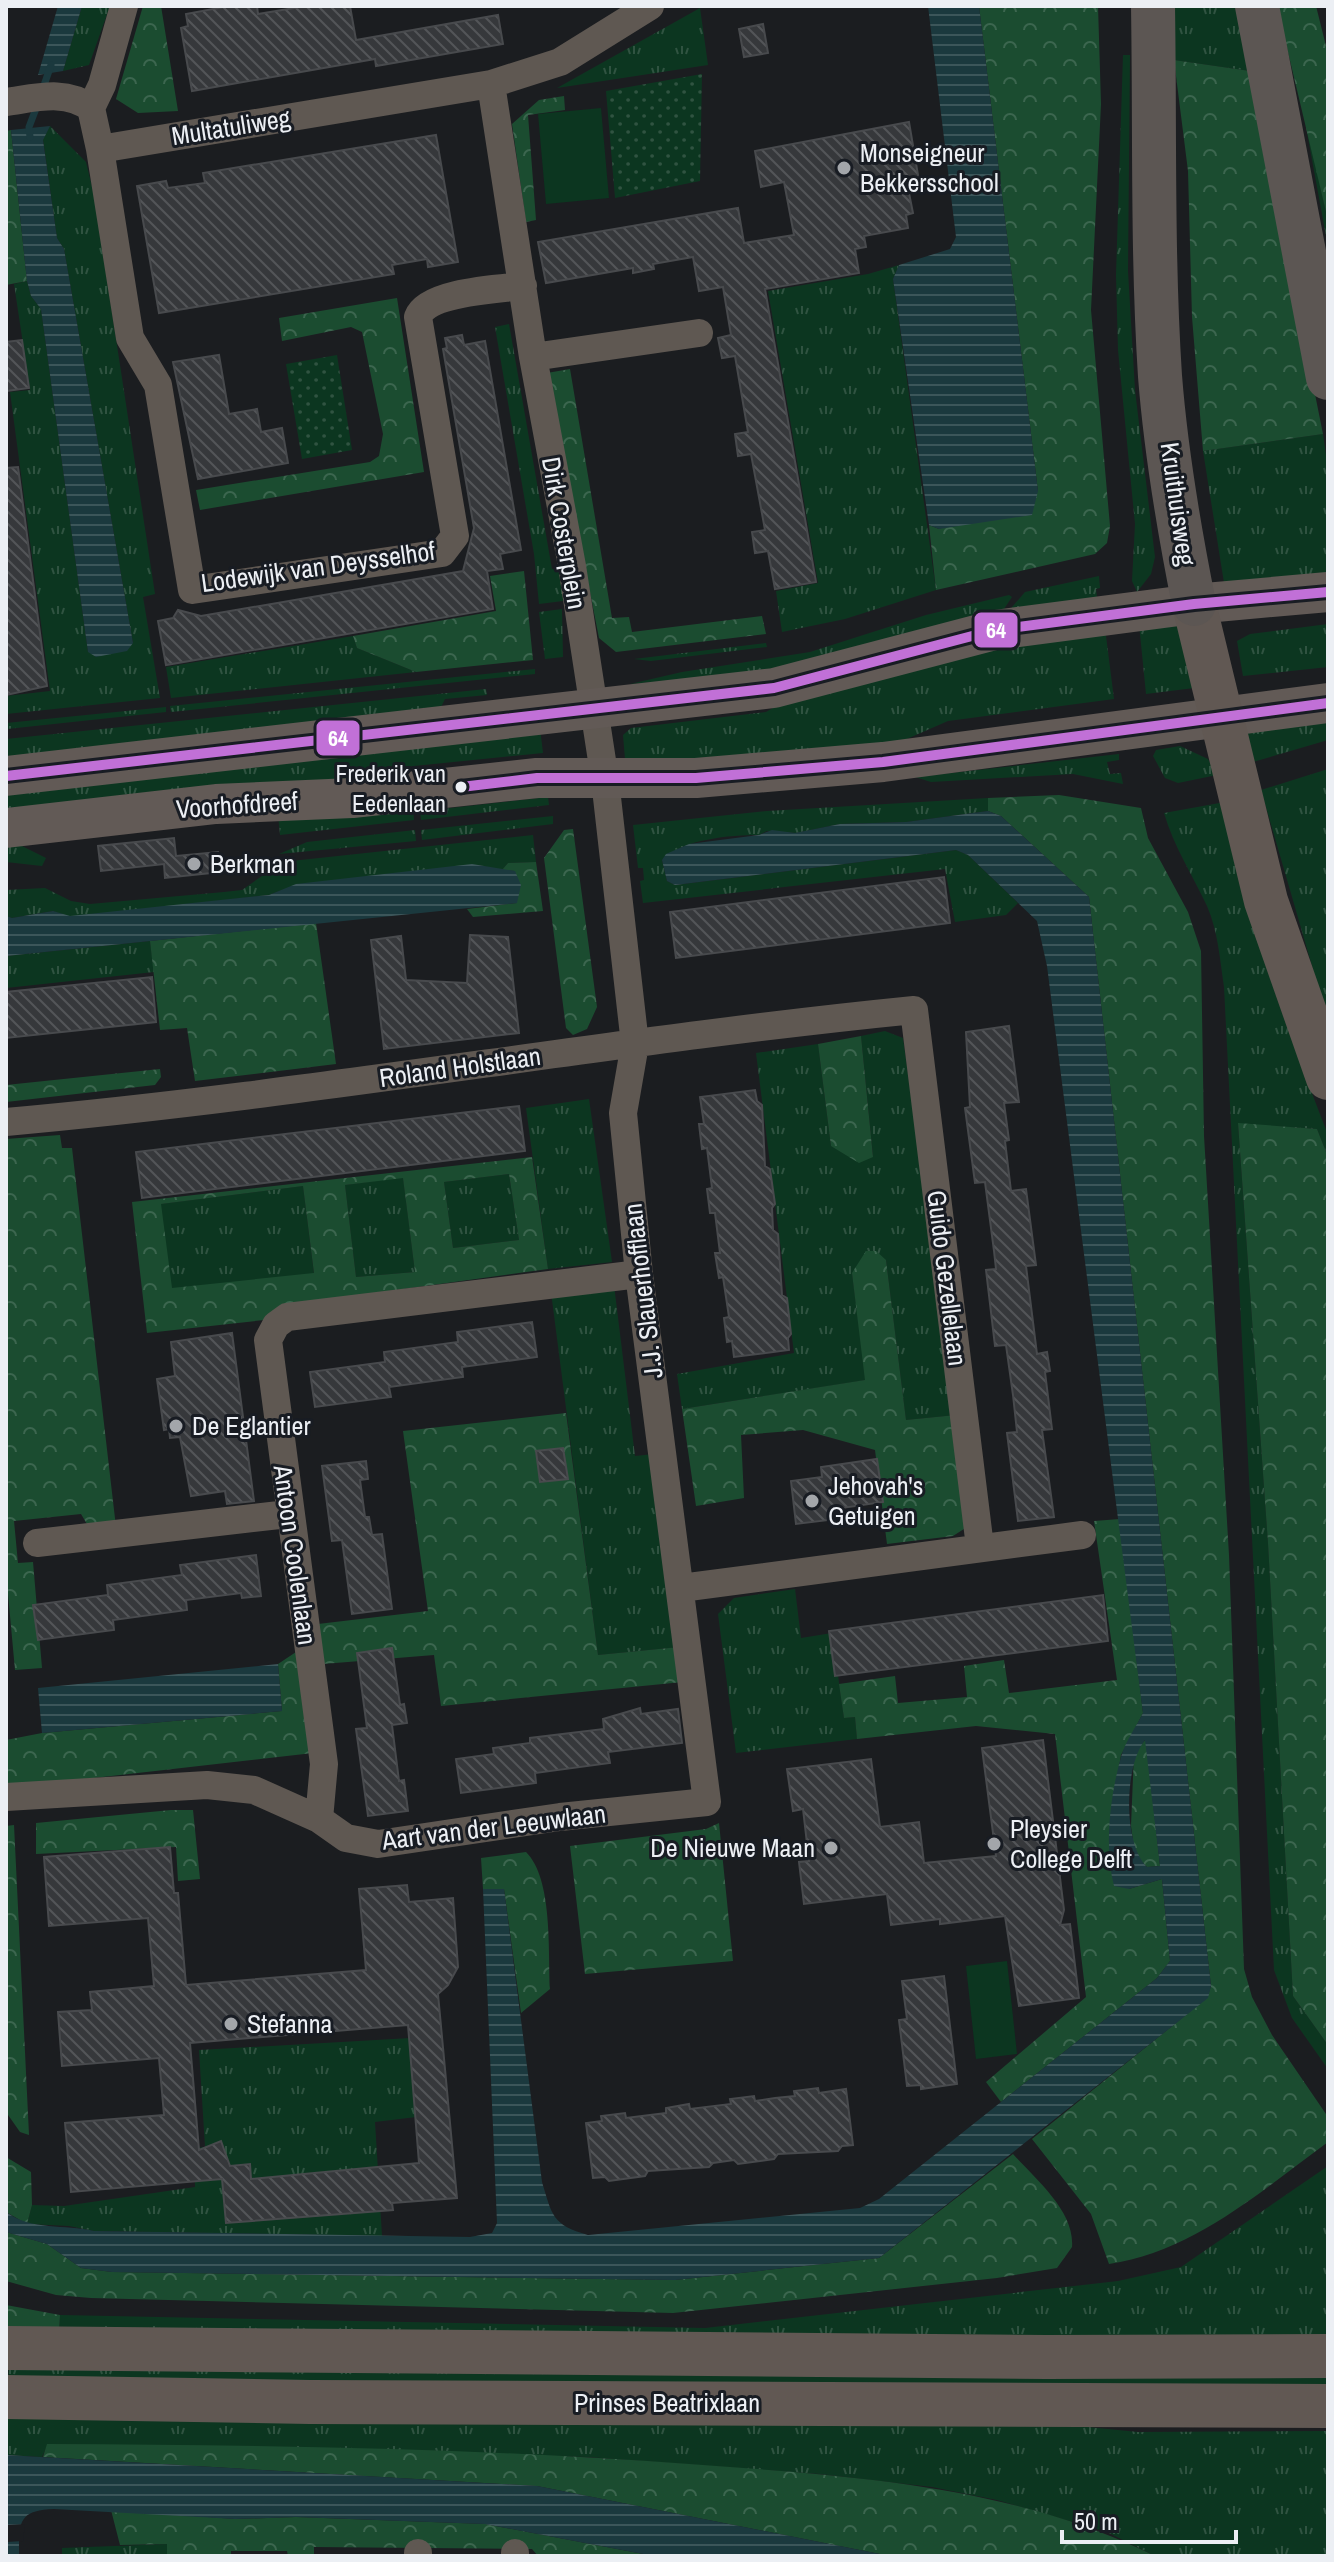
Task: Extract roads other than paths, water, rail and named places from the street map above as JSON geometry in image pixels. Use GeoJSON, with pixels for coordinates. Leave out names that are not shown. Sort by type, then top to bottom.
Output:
{"type":"FeatureCollection","features":[{"type":"Feature","properties":{"kind":"highway","name":"Kruithuisweg"},"geometry":{"type":"LineString","coordinates":[[1153,6],[1155,272],[1160,378],[1178,524],[1194,604]]}},
{"type":"Feature","properties":{"kind":"highway"},"geometry":{"type":"LineString","coordinates":[[1257,6],[1328,378]]}},
{"type":"Feature","properties":{"kind":"main road","name":"Kruithuisweg"},"geometry":{"type":"LineString","coordinates":[[1194,604],[1266,901],[1328,1078]]}},
{"type":"Feature","properties":{"kind":"main road","name":"Prinses Beatrixlaan"},"geometry":{"type":"LineString","coordinates":[[6,2348],[1328,2356]]}},
{"type":"Feature","properties":{"kind":"main road","name":"Prinses Beatrixlaan"},"geometry":{"type":"LineString","coordinates":[[6,2397],[310,2402],[1328,2406]]}},
{"type":"Feature","properties":{"kind":"street"},"geometry":{"type":"LineString","coordinates":[[100,149],[91,108],[102,85],[124,6]]}},
{"type":"Feature","properties":{"kind":"street"},"geometry":{"type":"LineString","coordinates":[[523,286],[491,84],[560,62],[650,6]]}},
{"type":"Feature","properties":{"kind":"street","name":"Multatuliweg"},"geometry":{"type":"LineString","coordinates":[[100,149],[491,84]]}},
{"type":"Feature","properties":{"kind":"street"},"geometry":{"type":"LineString","coordinates":[[14,101],[62,95],[78,99],[91,108]]}},
{"type":"Feature","properties":{"kind":"street","name":"Lodewijk van Deysselhof"},"geometry":{"type":"LineString","coordinates":[[100,149],[130,338],[158,385],[192,590],[442,553],[455,536],[418,317],[421,309],[434,300],[523,286]]}},
{"type":"Feature","properties":{"kind":"street","name":"Dirk Costerplein"},"geometry":{"type":"LineString","coordinates":[[523,286],[572,566],[605,780]]}},
{"type":"Feature","properties":{"kind":"street"},"geometry":{"type":"LineString","coordinates":[[533,357],[699,333]]}},
{"type":"Feature","properties":{"kind":"street","name":"Voorhofdreef"},"geometry":{"type":"LineString","coordinates":[[6,776],[774,688],[995,630],[1194,604],[1328,592]]}},
{"type":"Feature","properties":{"kind":"street","name":"Voorhofdreef"},"geometry":{"type":"LineString","coordinates":[[6,828],[216,804],[352,798],[537,778],[696,778],[883,762],[1328,703]]}},
{"type":"Feature","properties":{"kind":"street","name":"J.J. Slauerhofflaan"},"geometry":{"type":"LineString","coordinates":[[605,780],[635,1044],[623,1113],[639,1274],[707,1802]]}},
{"type":"Feature","properties":{"kind":"street","name":"Roland Holstlaan"},"geometry":{"type":"LineString","coordinates":[[6,1122],[190,1102],[635,1044],[726,1029],[914,1010]]}},
{"type":"Feature","properties":{"kind":"street","name":"Guido Gezellelaan"},"geometry":{"type":"LineString","coordinates":[[914,1010],[980,1547]]}},
{"type":"Feature","properties":{"kind":"street","name":"Antoon Coolenlaan"},"geometry":{"type":"LineString","coordinates":[[319,1819],[324,1764],[288,1514],[268,1340],[276,1325],[287,1317],[639,1274]]}},
{"type":"Feature","properties":{"kind":"street"},"geometry":{"type":"LineString","coordinates":[[37,1543],[288,1514]]}},
{"type":"Feature","properties":{"kind":"street"},"geometry":{"type":"LineString","coordinates":[[681,1588],[1082,1535]]}},
{"type":"Feature","properties":{"kind":"street","name":"Aart van der Leeuwlaan"},"geometry":{"type":"LineString","coordinates":[[6,1797],[207,1785],[254,1790],[319,1819],[346,1838],[378,1844],[560,1817],[707,1802]]}},
{"type":"Feature","properties":{"kind":"water"},"geometry":{"type":"Polygon","coordinates":[[[58,6],[82,6],[63,71],[38,75],[58,6]]]}},
{"type":"Feature","properties":{"kind":"water"},"geometry":{"type":"Polygon","coordinates":[[[928,6],[979,6],[1038,491],[1032,515],[939,529],[929,525],[893,279],[899,265],[950,249],[956,237],[928,6]]]}},
{"type":"Feature","properties":{"kind":"water"},"geometry":{"type":"Polygon","coordinates":[[[50,126],[43,140],[57,238],[64,249],[133,643],[127,651],[96,657],[88,652],[41,309],[31,296],[27,281],[11,130],[50,126]]]}},
{"type":"Feature","properties":{"kind":"water"},"geometry":{"type":"Polygon","coordinates":[[[988,811],[1001,816],[1089,897],[1211,1986],[1208,1998],[879,2258],[675,2280],[112,2272],[81,2268],[47,2244],[6,2232],[6,2212],[37,2225],[94,2231],[470,2237],[492,2233],[497,2223],[483,1889],[504,1889],[545,2193],[551,2211],[560,2223],[588,2235],[860,2208],[879,2199],[1157,1978],[1170,1961],[1162,1879],[1129,1889],[1114,1886],[1111,1871],[1109,1838],[1117,1772],[1123,1751],[1143,1713],[1047,966],[1037,921],[968,855],[956,850],[675,885],[667,881],[662,860],[666,854],[689,844],[759,835],[772,830],[795,833],[840,824],[906,822],[988,811]],[[1145,1740],[1133,1768],[1130,1824],[1139,1856],[1147,1867],[1160,1866],[1145,1740]]]}},
{"type":"Feature","properties":{"kind":"water"},"geometry":{"type":"Polygon","coordinates":[[[472,864],[515,871],[521,885],[517,903],[6,956],[6,916],[12,918],[53,911],[70,916],[269,895],[296,884],[472,864]]]}},
{"type":"Feature","properties":{"kind":"water"},"geometry":{"type":"Polygon","coordinates":[[[278,1664],[282,1711],[42,1733],[38,1688],[278,1664]]]}},
{"type":"Feature","properties":{"kind":"water"},"geometry":{"type":"Polygon","coordinates":[[[6,2455],[537,2486],[890,2556],[654,2556],[485,2524],[296,2517],[235,2519],[54,2509],[27,2516],[20,2527],[19,2556],[6,2556],[6,2455]]]}},
{"type":"Feature","properties":{"kind":"waterway"},"geometry":{"type":"LineString","coordinates":[[42,91],[51,65]]}},
{"type":"Feature","properties":{"kind":"waterway"},"geometry":{"type":"LineString","coordinates":[[30,137],[29,127],[37,106]]}},
{"type":"Feature","properties":{"kind":"place","name":"Monseigneur Bekkersschool"},"geometry":{"type":"Point","coordinates":[844,168]}},
{"type":"Feature","properties":{"kind":"place","name":"Frederik van Eedenlaan"},"geometry":{"type":"Point","coordinates":[461,787]}},
{"type":"Feature","properties":{"kind":"place","name":"Berkman"},"geometry":{"type":"Point","coordinates":[194,864]}},
{"type":"Feature","properties":{"kind":"place","name":"De Eglantier"},"geometry":{"type":"Point","coordinates":[176,1426]}},
{"type":"Feature","properties":{"kind":"place","name":"Jehovah's Getuigen"},"geometry":{"type":"Point","coordinates":[812,1501]}},
{"type":"Feature","properties":{"kind":"place","name":"Pleysier College Delft"},"geometry":{"type":"Point","coordinates":[994,1844]}},
{"type":"Feature","properties":{"kind":"place","name":"De Nieuwe Maan"},"geometry":{"type":"Point","coordinates":[831,1848]}},
{"type":"Feature","properties":{"kind":"place","name":"Stefanna"},"geometry":{"type":"Point","coordinates":[231,2024]}}]}
